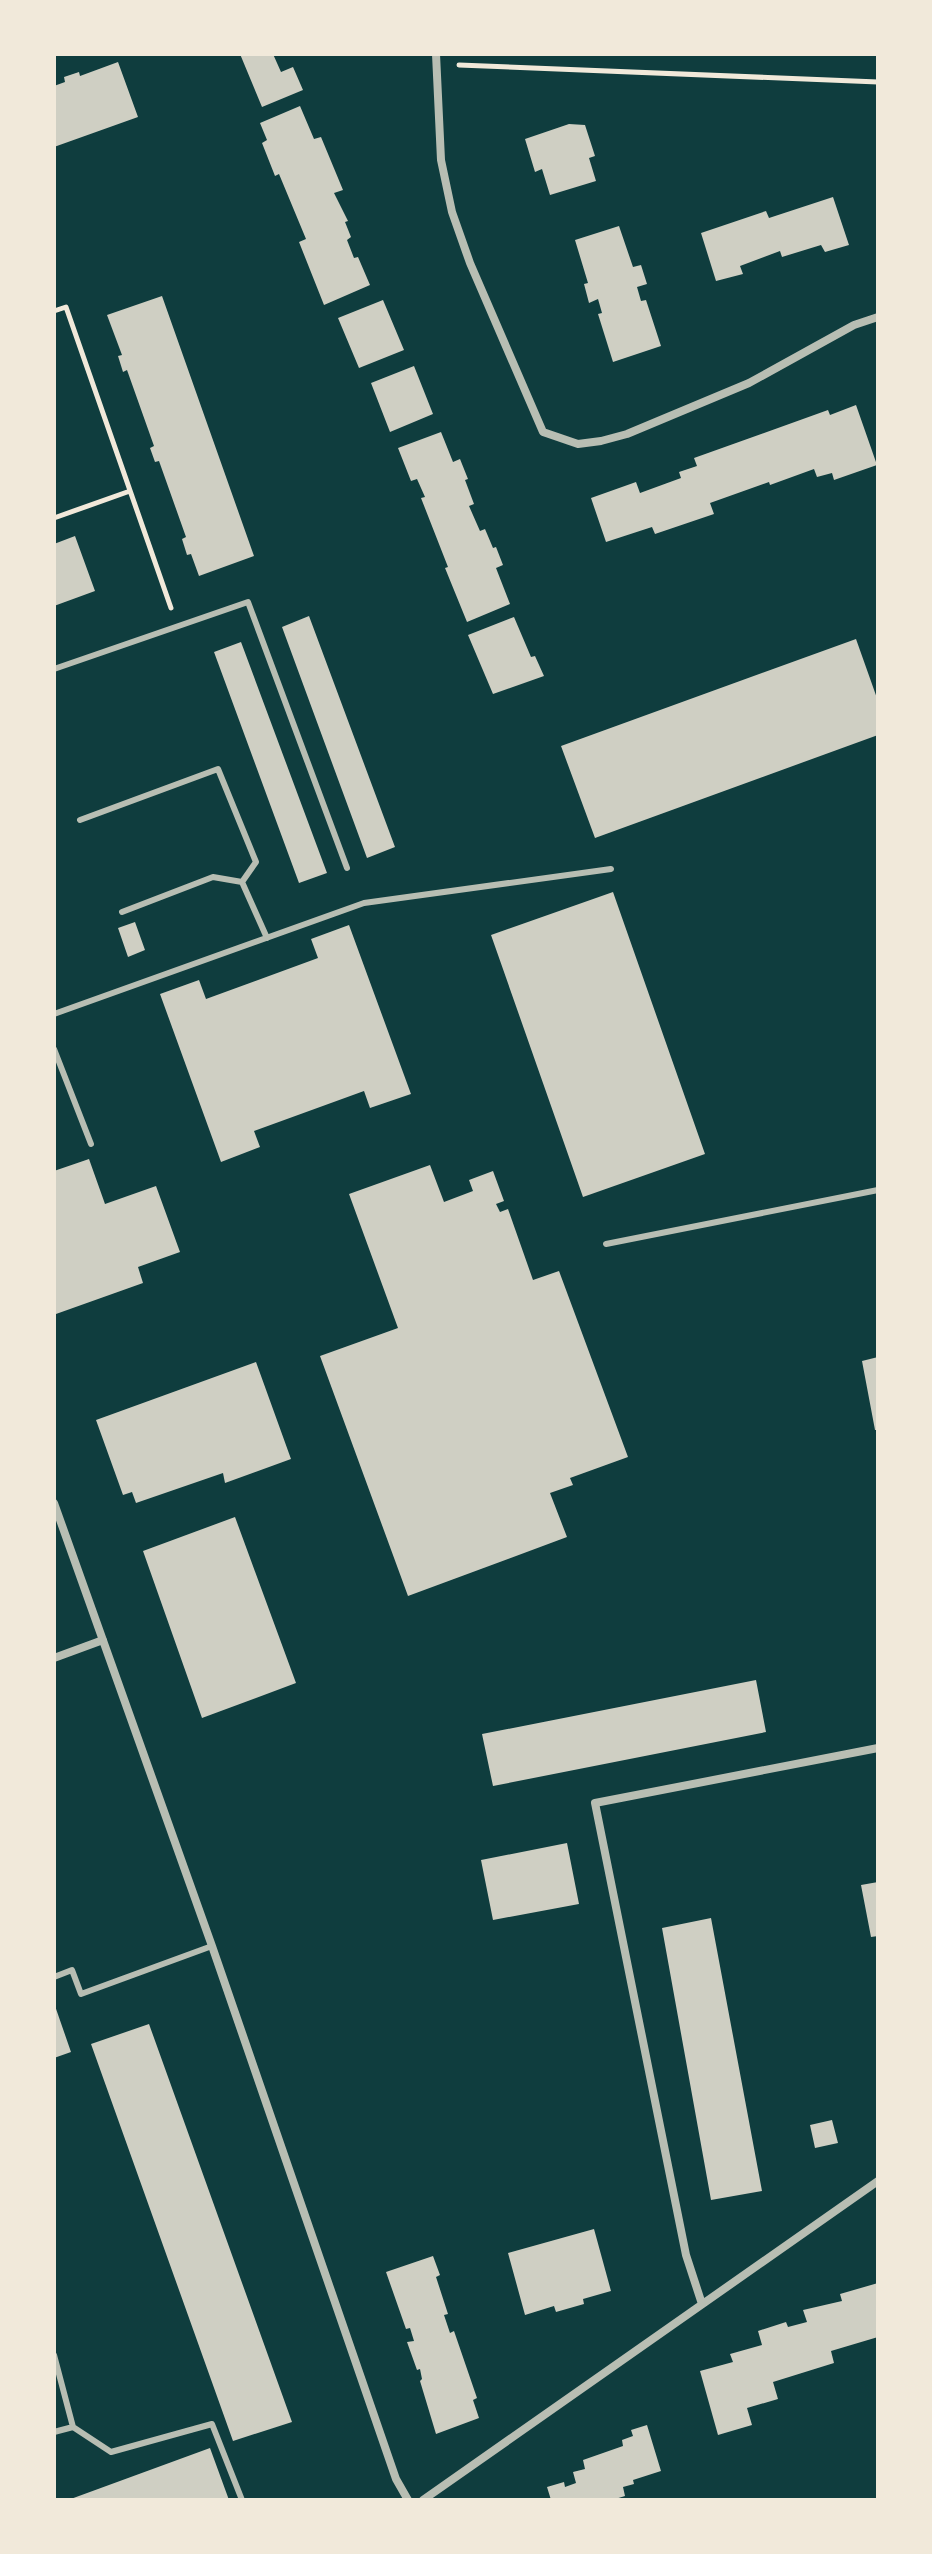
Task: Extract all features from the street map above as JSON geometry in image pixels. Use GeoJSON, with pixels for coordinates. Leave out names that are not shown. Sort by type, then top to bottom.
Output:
{"type":"FeatureCollection","features":[{"type":"Feature","properties":{"kind":"street"},"geometry":{"type":"LineString","coordinates":[[436,54],[441,160],[452,212],[470,263],[543,432],[578,444],[627,434],[749,383],[854,325],[878,317]]}},
{"type":"Feature","properties":{"kind":"street"},"geometry":{"type":"LineString","coordinates":[[54,1503],[212,1946],[396,2479],[408,2500]]}},
{"type":"Feature","properties":{"kind":"street"},"geometry":{"type":"LineString","coordinates":[[54,1658],[103,1640]]}},
{"type":"Feature","properties":{"kind":"street"},"geometry":{"type":"LineString","coordinates":[[702,2304],[686,2255],[595,1803],[878,1748]]}},
{"type":"Feature","properties":{"kind":"street"},"geometry":{"type":"LineString","coordinates":[[423,2500],[878,2181]]}},
{"type":"Feature","properties":{"kind":"lane"},"geometry":{"type":"LineString","coordinates":[[54,669],[248,602],[347,868]]}},
{"type":"Feature","properties":{"kind":"lane"},"geometry":{"type":"LineString","coordinates":[[80,820],[218,769],[256,862],[242,882]]}},
{"type":"Feature","properties":{"kind":"lane"},"geometry":{"type":"LineString","coordinates":[[54,1014],[364,903],[611,869]]}},
{"type":"Feature","properties":{"kind":"lane"},"geometry":{"type":"LineString","coordinates":[[122,912],[213,877],[242,882]]}},
{"type":"Feature","properties":{"kind":"lane"},"geometry":{"type":"LineString","coordinates":[[242,882],[267,938]]}},
{"type":"Feature","properties":{"kind":"lane"},"geometry":{"type":"LineString","coordinates":[[54,1049],[91,1144]]}},
{"type":"Feature","properties":{"kind":"lane"},"geometry":{"type":"LineString","coordinates":[[606,1244],[878,1190]]}},
{"type":"Feature","properties":{"kind":"lane"},"geometry":{"type":"LineString","coordinates":[[54,1977],[72,1970],[81,1994],[212,1946]]}},
{"type":"Feature","properties":{"kind":"lane"},"geometry":{"type":"LineString","coordinates":[[54,2355],[73,2427],[111,2452],[212,2424],[242,2500]]}},
{"type":"Feature","properties":{"kind":"lane"},"geometry":{"type":"LineString","coordinates":[[54,2432],[73,2427]]}},
{"type":"Feature","properties":{"kind":"path"},"geometry":{"type":"LineString","coordinates":[[437,64],[878,82]]}},
{"type":"Feature","properties":{"kind":"path"},"geometry":{"type":"LineString","coordinates":[[54,311],[66,307],[177,626]]}},
{"type":"Feature","properties":{"kind":"path"},"geometry":{"type":"LineString","coordinates":[[54,518],[130,491]]}},
{"type":"Feature","properties":{"kind":"building"},"geometry":{"type":"Polygon","coordinates":[[[240,54],[273,54],[281,72],[293,67],[303,90],[262,107],[240,54]]]}},
{"type":"Feature","properties":{"kind":"building"},"geometry":{"type":"Polygon","coordinates":[[[118,62],[138,117],[54,147],[54,86],[65,82],[64,77],[79,72],[80,76],[118,62]]]}},
{"type":"Feature","properties":{"kind":"building"},"geometry":{"type":"Polygon","coordinates":[[[300,106],[314,139],[321,137],[343,190],[334,193],[348,221],[345,222],[351,237],[347,240],[370,285],[324,305],[299,242],[306,239],[279,174],[275,176],[262,143],[267,140],[260,123],[300,106]]]}},
{"type":"Feature","properties":{"kind":"building"},"geometry":{"type":"Polygon","coordinates":[[[569,124],[585,125],[595,156],[589,158],[596,181],[550,195],[542,169],[535,172],[525,139],[569,124]]]}},
{"type":"Feature","properties":{"kind":"building"},"geometry":{"type":"Polygon","coordinates":[[[833,197],[849,245],[825,252],[821,245],[782,257],[780,251],[740,266],[743,274],[716,281],[701,233],[766,211],[769,218],[833,197]]]}},
{"type":"Feature","properties":{"kind":"building"},"geometry":{"type":"Polygon","coordinates":[[[619,226],[633,267],[641,265],[647,284],[637,287],[641,301],[646,300],[661,346],[613,362],[598,314],[602,313],[598,299],[589,303],[584,284],[588,283],[575,240],[619,226]]]}},
{"type":"Feature","properties":{"kind":"building"},"geometry":{"type":"Polygon","coordinates":[[[162,296],[254,556],[199,576],[191,554],[187,555],[182,539],[186,537],[159,461],[155,462],[150,448],[154,446],[127,370],[123,372],[118,356],[122,355],[107,315],[162,296]]]}},
{"type":"Feature","properties":{"kind":"building"},"geometry":{"type":"Polygon","coordinates":[[[383,300],[404,350],[359,368],[338,318],[383,300]]]}},
{"type":"Feature","properties":{"kind":"building"},"geometry":{"type":"Polygon","coordinates":[[[414,366],[433,414],[390,432],[371,383],[414,366]]]}},
{"type":"Feature","properties":{"kind":"building"},"geometry":{"type":"Polygon","coordinates":[[[856,405],[877,465],[834,480],[832,473],[817,477],[814,469],[710,503],[714,514],[655,534],[652,527],[606,542],[591,498],[636,482],[640,493],[681,478],[679,472],[697,466],[694,458],[828,410],[830,415],[856,405]]]}},
{"type":"Feature","properties":{"kind":"building"},"geometry":{"type":"Polygon","coordinates":[[[441,432],[453,462],[460,459],[468,479],[465,480],[474,504],[469,506],[480,531],[485,529],[493,548],[496,547],[503,565],[496,568],[510,604],[467,622],[421,498],[425,497],[417,479],[411,481],[398,448],[441,432]]]}},
{"type":"Feature","properties":{"kind":"building"},"geometry":{"type":"Polygon","coordinates":[[[75,536],[95,591],[54,606],[54,544],[75,536]]]}},
{"type":"Feature","properties":{"kind":"building"},"geometry":{"type":"Polygon","coordinates":[[[309,616],[395,847],[367,858],[282,627],[309,616]]]}},
{"type":"Feature","properties":{"kind":"building"},"geometry":{"type":"Polygon","coordinates":[[[514,617],[531,657],[535,656],[544,676],[493,694],[468,635],[514,617]]]}},
{"type":"Feature","properties":{"kind":"building"},"geometry":{"type":"Polygon","coordinates":[[[856,639],[878,701],[878,735],[595,838],[561,746],[856,639]]]}},
{"type":"Feature","properties":{"kind":"building"},"geometry":{"type":"Polygon","coordinates":[[[241,642],[327,873],[299,883],[214,652],[241,642]]]}},
{"type":"Feature","properties":{"kind":"building"},"geometry":{"type":"Polygon","coordinates":[[[613,892],[705,1154],[583,1197],[491,935],[613,892]]]}},
{"type":"Feature","properties":{"kind":"building"},"geometry":{"type":"Polygon","coordinates":[[[135,922],[145,950],[128,957],[118,928],[135,922]]]}},
{"type":"Feature","properties":{"kind":"building"},"geometry":{"type":"Polygon","coordinates":[[[349,925],[411,1094],[370,1108],[364,1091],[254,1131],[260,1147],[221,1162],[160,994],[199,980],[206,999],[318,958],[311,939],[349,925]]]}},
{"type":"Feature","properties":{"kind":"building"},"geometry":{"type":"Polygon","coordinates":[[[89,1159],[105,1204],[156,1186],[180,1252],[138,1267],[143,1283],[56,1314],[54,1171],[89,1159]]]}},
{"type":"Feature","properties":{"kind":"building"},"geometry":{"type":"Polygon","coordinates":[[[430,1165],[444,1202],[473,1191],[469,1180],[493,1171],[504,1201],[496,1204],[500,1212],[508,1209],[533,1280],[559,1271],[628,1457],[570,1478],[573,1485],[550,1493],[567,1537],[408,1596],[320,1356],[398,1328],[349,1194],[430,1165]]]}},
{"type":"Feature","properties":{"kind":"building"},"geometry":{"type":"Polygon","coordinates":[[[878,1357],[878,1430],[875,1430],[862,1361],[878,1357]]]}},
{"type":"Feature","properties":{"kind":"building"},"geometry":{"type":"Polygon","coordinates":[[[256,1362],[291,1459],[225,1483],[223,1473],[136,1503],[132,1492],[123,1495],[96,1420],[256,1362]]]}},
{"type":"Feature","properties":{"kind":"building"},"geometry":{"type":"Polygon","coordinates":[[[235,1517],[296,1683],[202,1718],[143,1551],[235,1517]]]}},
{"type":"Feature","properties":{"kind":"building"},"geometry":{"type":"Polygon","coordinates":[[[756,1680],[766,1732],[493,1786],[482,1734],[756,1680]]]}},
{"type":"Feature","properties":{"kind":"building"},"geometry":{"type":"Polygon","coordinates":[[[567,1843],[579,1904],[493,1920],[481,1860],[567,1843]]]}},
{"type":"Feature","properties":{"kind":"building"},"geometry":{"type":"Polygon","coordinates":[[[878,1882],[878,1936],[871,1937],[861,1885],[878,1882]]]}},
{"type":"Feature","properties":{"kind":"building"},"geometry":{"type":"Polygon","coordinates":[[[711,1918],[762,2191],[711,2200],[662,1928],[711,1918]]]}},
{"type":"Feature","properties":{"kind":"building"},"geometry":{"type":"Polygon","coordinates":[[[54,2003],[71,2052],[54,2058],[54,2003]]]}},
{"type":"Feature","properties":{"kind":"building"},"geometry":{"type":"Polygon","coordinates":[[[149,2024],[292,2422],[233,2441],[91,2044],[149,2024]]]}},
{"type":"Feature","properties":{"kind":"building"},"geometry":{"type":"Polygon","coordinates":[[[832,2120],[838,2143],[815,2148],[810,2125],[832,2120]]]}},
{"type":"Feature","properties":{"kind":"building"},"geometry":{"type":"Polygon","coordinates":[[[594,2229],[611,2291],[583,2299],[584,2304],[556,2312],[554,2306],[525,2315],[508,2253],[594,2229]]]}},
{"type":"Feature","properties":{"kind":"building"},"geometry":{"type":"Polygon","coordinates":[[[433,2256],[448,2314],[444,2315],[450,2333],[454,2331],[477,2398],[473,2400],[479,2418],[436,2434],[420,2381],[420,2369],[417,2370],[407,2342],[414,2341],[410,2328],[406,2329],[386,2272],[433,2256]]]}},
{"type":"Feature","properties":{"kind":"building"},"geometry":{"type":"Polygon","coordinates":[[[878,2283],[878,2337],[831,2351],[834,2363],[773,2382],[778,2399],[747,2408],[752,2425],[718,2435],[700,2371],[733,2362],[730,2354],[762,2345],[758,2331],[786,2322],[788,2327],[807,2322],[803,2310],[842,2301],[840,2294],[878,2283]]]}},
{"type":"Feature","properties":{"kind":"building"},"geometry":{"type":"Polygon","coordinates":[[[647,2425],[661,2471],[633,2480],[634,2484],[623,2487],[625,2496],[612,2500],[551,2500],[547,2487],[564,2482],[565,2487],[576,2483],[573,2472],[585,2469],[583,2460],[623,2446],[622,2440],[633,2436],[631,2430],[647,2425]]]}},
{"type":"Feature","properties":{"kind":"building"},"geometry":{"type":"Polygon","coordinates":[[[210,2448],[229,2500],[68,2500],[210,2448]]]}}]}
